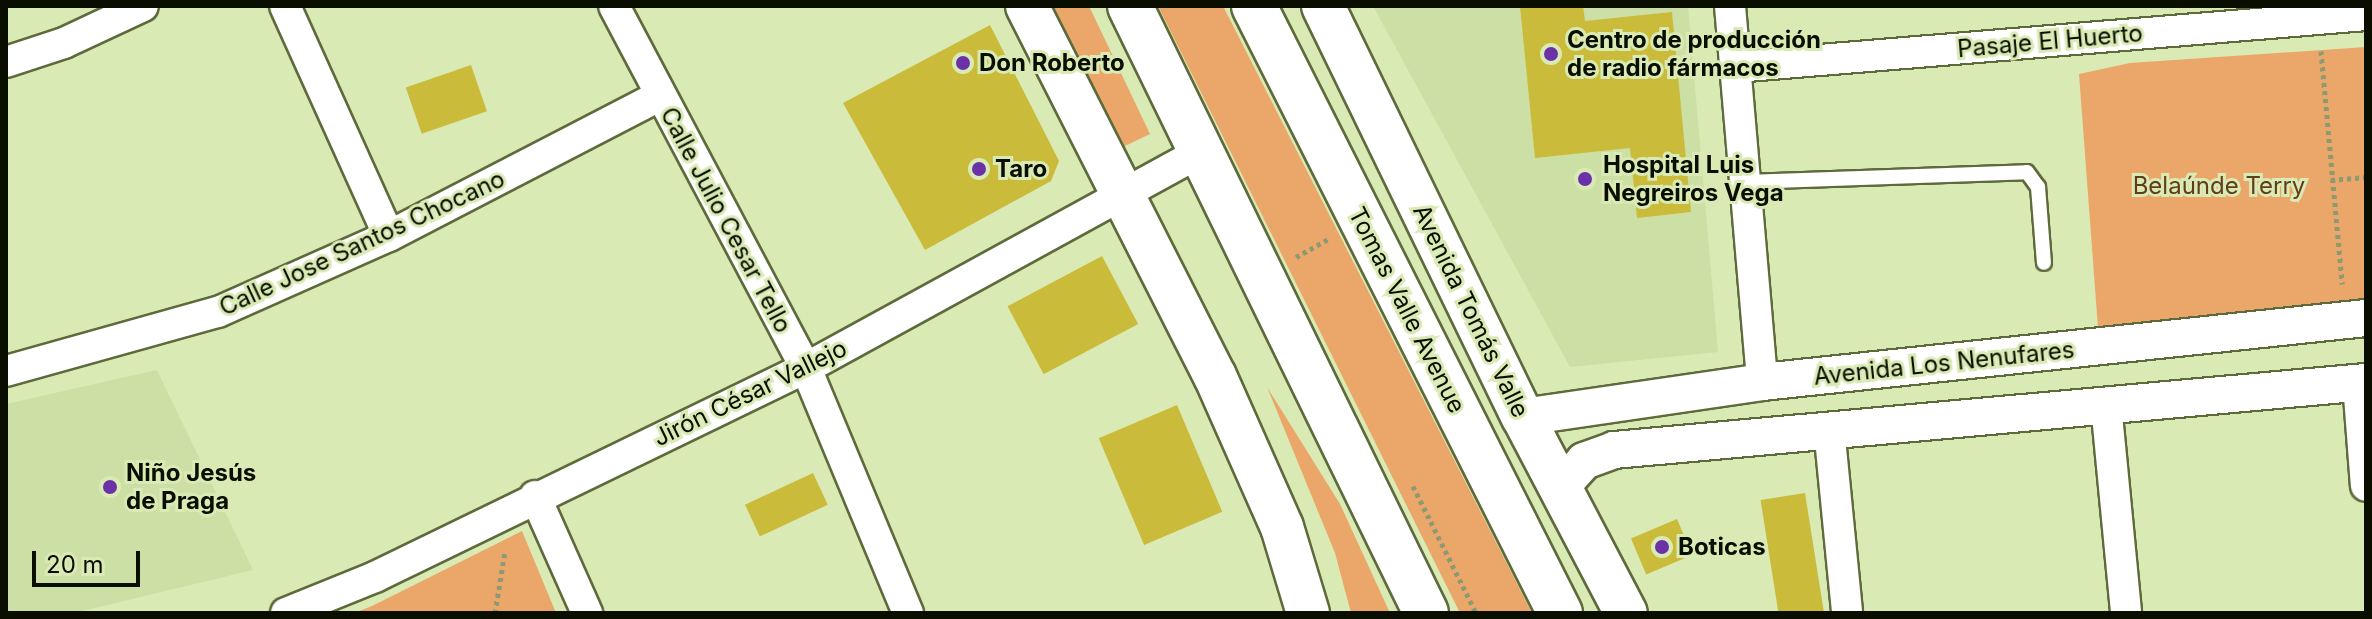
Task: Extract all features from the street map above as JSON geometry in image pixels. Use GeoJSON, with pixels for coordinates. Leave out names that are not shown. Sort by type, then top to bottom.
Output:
{"type":"FeatureCollection","features":[{"type":"Feature","properties":{"kind":"main road"},"geometry":{"type":"LineString","coordinates":[[1027,6],[1239,431],[1282,527],[1308,613]]}},
{"type":"Feature","properties":{"kind":"main road"},"geometry":{"type":"LineString","coordinates":[[1130,6],[1426,613]]}},
{"type":"Feature","properties":{"kind":"main road","name":"Tomas Valle Avenue"},"geometry":{"type":"LineString","coordinates":[[1254,6],[1560,613]]}},
{"type":"Feature","properties":{"kind":"main road","name":"Avenida Tomás Valle"},"geometry":{"type":"LineString","coordinates":[[1323,6],[1523,417],[1626,613]]}},
{"type":"Feature","properties":{"kind":"street"},"geometry":{"type":"LineString","coordinates":[[6,62],[143,6]]}},
{"type":"Feature","properties":{"kind":"street"},"geometry":{"type":"LineString","coordinates":[[285,6],[389,236]]}},
{"type":"Feature","properties":{"kind":"street","name":"Calle Julio Cesar Tello"},"geometry":{"type":"LineString","coordinates":[[614,6],[659,96],[806,368],[908,613]]}},
{"type":"Feature","properties":{"kind":"street"},"geometry":{"type":"LineString","coordinates":[[1730,6],[1762,382]]}},
{"type":"Feature","properties":{"kind":"street","name":"Pasaje El Huerto"},"geometry":{"type":"LineString","coordinates":[[1735,67],[2366,15]]}},
{"type":"Feature","properties":{"kind":"street","name":"Calle Jose Santos Chocano"},"geometry":{"type":"LineString","coordinates":[[6,371],[218,312],[389,236],[659,96]]}},
{"type":"Feature","properties":{"kind":"street","name":"Jirón César Vallejo"},"geometry":{"type":"LineString","coordinates":[[286,613],[375,577],[523,502],[806,368],[1203,151]]}},
{"type":"Feature","properties":{"kind":"street","name":"Avenida Los Nenufares"},"geometry":{"type":"LineString","coordinates":[[1523,417],[1762,382],[2366,318]]}},
{"type":"Feature","properties":{"kind":"street"},"geometry":{"type":"LineString","coordinates":[[1560,488],[1584,461],[1614,450],[1829,428],[2362,382],[2366,486]]}},
{"type":"Feature","properties":{"kind":"street"},"geometry":{"type":"LineString","coordinates":[[2106,404],[2126,613]]}},
{"type":"Feature","properties":{"kind":"street"},"geometry":{"type":"LineString","coordinates":[[1829,428],[1847,613]]}},
{"type":"Feature","properties":{"kind":"street"},"geometry":{"type":"LineString","coordinates":[[523,502],[587,613]]}},
{"type":"Feature","properties":{"kind":"lane"},"geometry":{"type":"LineString","coordinates":[[1745,182],[2027,172],[2038,187],[2044,263]]}},
{"type":"Feature","properties":{"kind":"path"},"geometry":{"type":"LineString","coordinates":[[2336,49],[2321,51],[2342,288]]}},
{"type":"Feature","properties":{"kind":"path"},"geometry":{"type":"LineString","coordinates":[[2331,180],[2366,177]]}},
{"type":"Feature","properties":{"kind":"path"},"geometry":{"type":"LineString","coordinates":[[1263,275],[1362,220]]}},
{"type":"Feature","properties":{"kind":"path"},"geometry":{"type":"LineString","coordinates":[[495,613],[523,502]]}},
{"type":"Feature","properties":{"kind":"shaded area","name":"Hospital Luis Negreiros Vega"},"geometry":{"type":"Polygon","coordinates":[[[1373,6],[1688,6],[1718,352],[1570,367],[1373,6]]]}},
{"type":"Feature","properties":{"kind":"shaded area","name":"Niño Jesús de Praga"},"geometry":{"type":"Polygon","coordinates":[[[157,370],[253,570],[74,613],[6,613],[6,404],[157,370]]]}},
{"type":"Feature","properties":{"kind":"green space"},"geometry":{"type":"Polygon","coordinates":[[[1053,6],[1089,6],[1150,134],[1123,147],[1053,6]]]}},
{"type":"Feature","properties":{"kind":"green space"},"geometry":{"type":"Polygon","coordinates":[[[1158,6],[1223,6],[1532,613],[1460,613],[1158,6]]]}},
{"type":"Feature","properties":{"kind":"green space","name":"Belaúnde Terry"},"geometry":{"type":"Polygon","coordinates":[[[2366,47],[2366,300],[2098,328],[2079,74],[2130,63],[2366,47]]]}},
{"type":"Feature","properties":{"kind":"green space"},"geometry":{"type":"Polygon","coordinates":[[[1267,387],[1340,504],[1390,613],[1351,613],[1335,553],[1267,387]]]}},
{"type":"Feature","properties":{"kind":"green space"},"geometry":{"type":"Polygon","coordinates":[[[522,531],[556,613],[354,613],[372,606],[522,531]]]}},
{"type":"Feature","properties":{"kind":"building"},"geometry":{"type":"Polygon","coordinates":[[[1520,6],[1583,6],[1585,21],[1672,12],[1691,212],[1637,218],[1630,148],[1535,158],[1520,6]]]}},
{"type":"Feature","properties":{"kind":"building"},"geometry":{"type":"Polygon","coordinates":[[[990,25],[1059,161],[1051,181],[925,250],[843,103],[990,25]]]}},
{"type":"Feature","properties":{"kind":"building"},"geometry":{"type":"Polygon","coordinates":[[[471,65],[487,111],[422,134],[406,87],[471,65]]]}},
{"type":"Feature","properties":{"kind":"building"},"geometry":{"type":"Polygon","coordinates":[[[1102,256],[1138,324],[1044,374],[1008,306],[1102,256]]]}},
{"type":"Feature","properties":{"kind":"building"},"geometry":{"type":"Polygon","coordinates":[[[1177,405],[1222,512],[1144,545],[1099,438],[1177,405]]]}},
{"type":"Feature","properties":{"kind":"building"},"geometry":{"type":"Polygon","coordinates":[[[813,473],[828,505],[760,536],[745,505],[813,473]]]}},
{"type":"Feature","properties":{"kind":"building"},"geometry":{"type":"Polygon","coordinates":[[[1805,493],[1824,613],[1778,613],[1761,500],[1805,493]]]}},
{"type":"Feature","properties":{"kind":"building","name":"Boticas"},"geometry":{"type":"Polygon","coordinates":[[[1677,519],[1692,555],[1646,574],[1631,539],[1677,519]]]}},
{"type":"Feature","properties":{"kind":"place","name":"Centro de producción de radio fármacos"},"geometry":{"type":"Point","coordinates":[1551,54]}},
{"type":"Feature","properties":{"kind":"place","name":"Don Roberto"},"geometry":{"type":"Point","coordinates":[963,63]}},
{"type":"Feature","properties":{"kind":"place","name":"Taro"},"geometry":{"type":"Point","coordinates":[979,169]}},
{"type":"Feature","properties":{"kind":"place","name":"Hospital Luis Negreiros Vega"},"geometry":{"type":"Point","coordinates":[1585,179]}},
{"type":"Feature","properties":{"kind":"place","name":"Niño Jesús de Praga"},"geometry":{"type":"Point","coordinates":[110,487]}},
{"type":"Feature","properties":{"kind":"place","name":"Boticas"},"geometry":{"type":"Point","coordinates":[1662,547]}}]}
